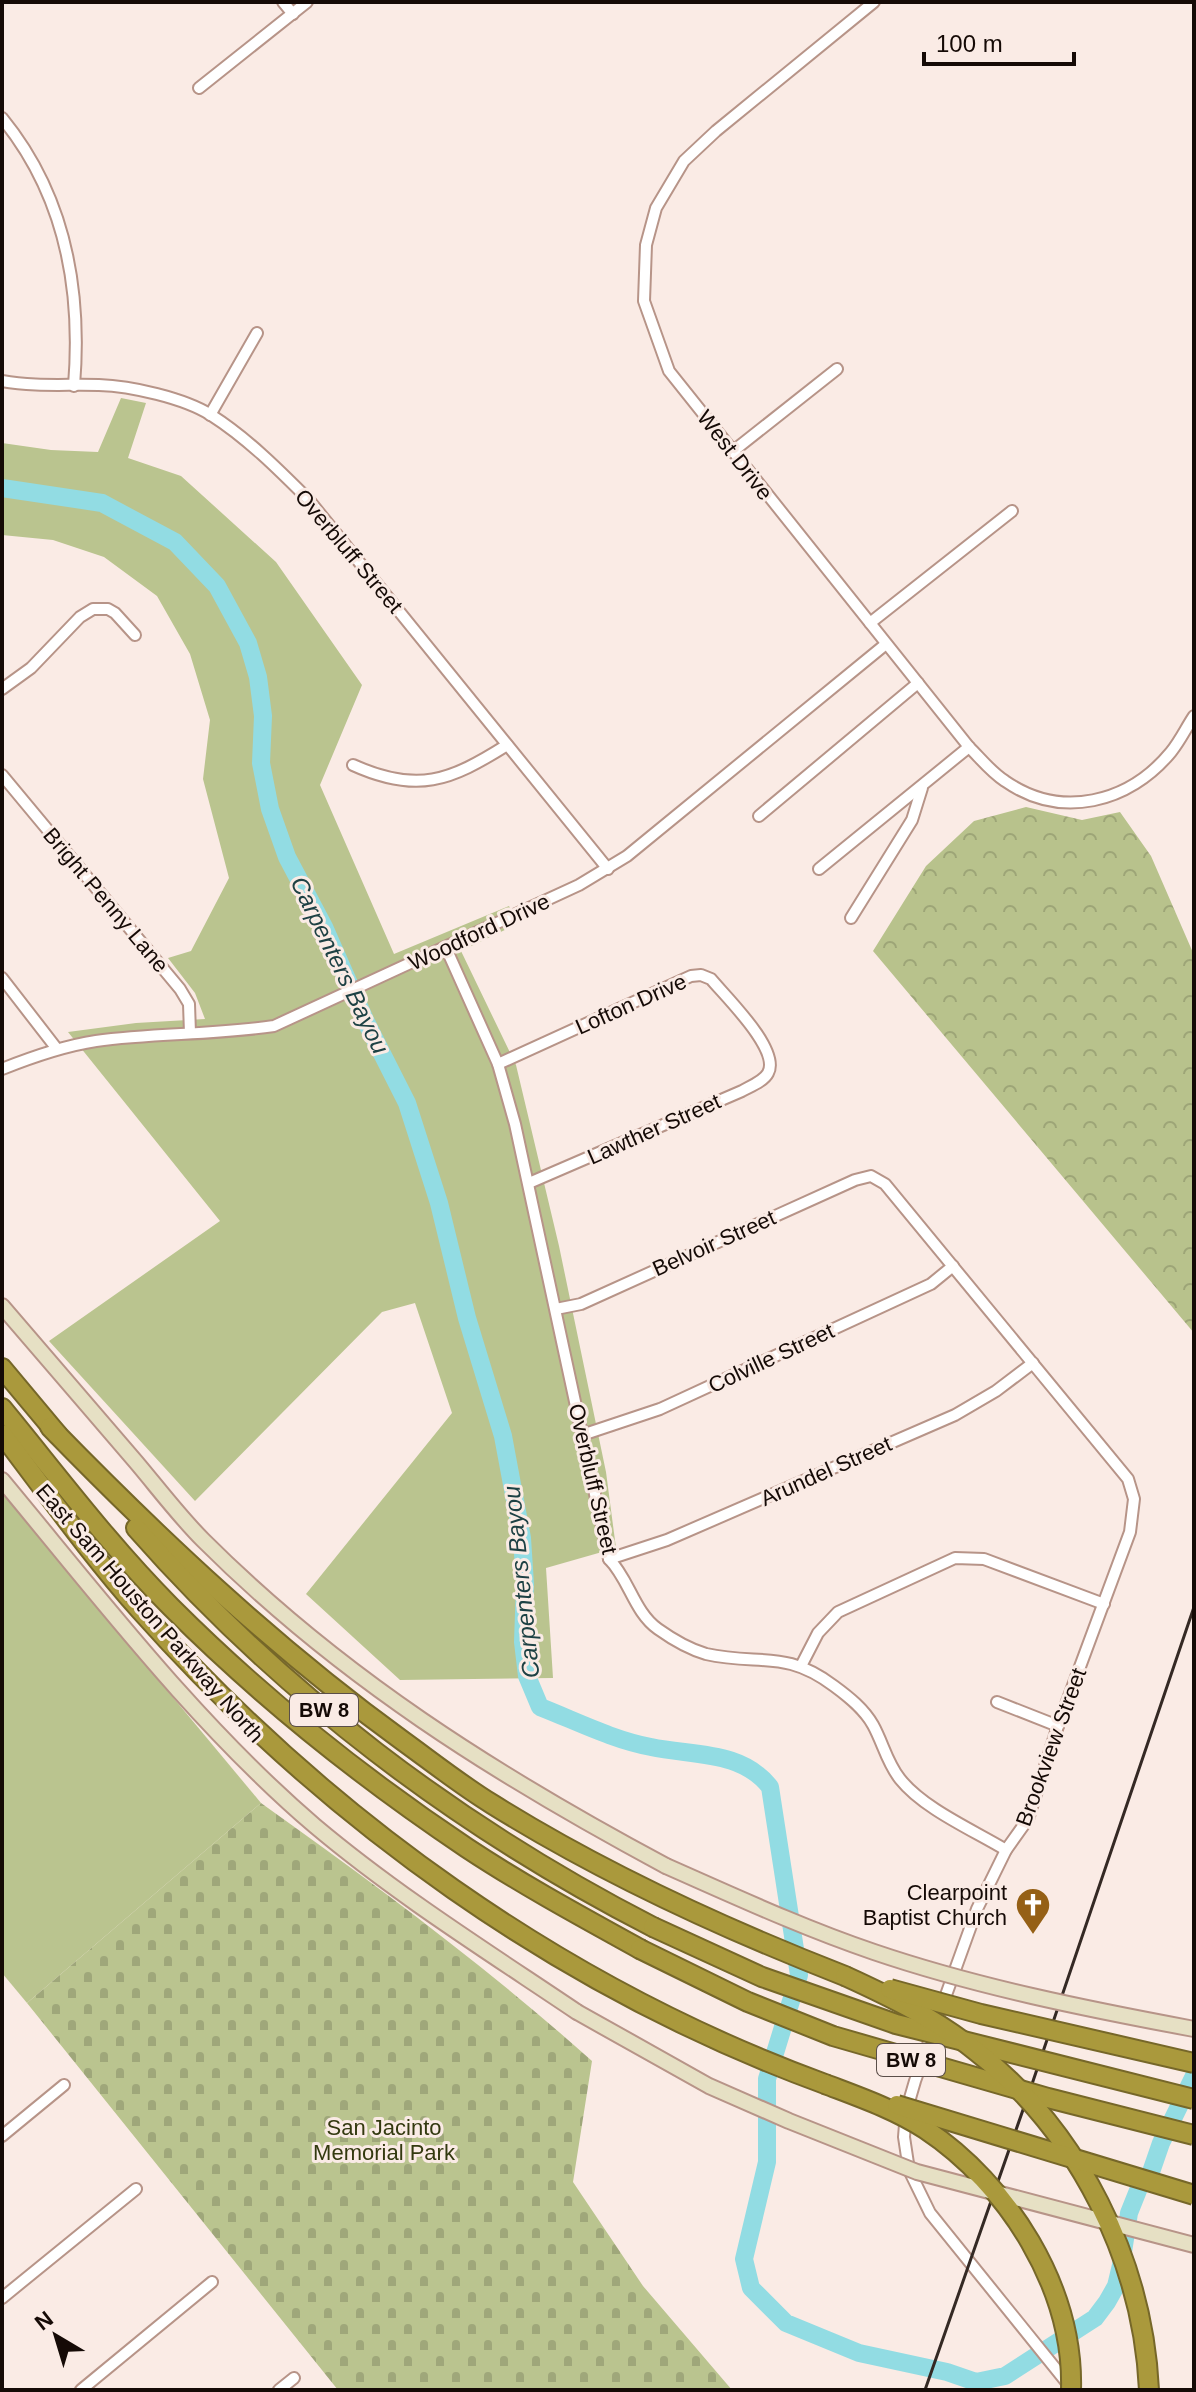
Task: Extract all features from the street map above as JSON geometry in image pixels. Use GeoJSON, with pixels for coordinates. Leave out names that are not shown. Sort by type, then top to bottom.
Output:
{"type":"FeatureCollection","features":[{"type":"Feature","properties":{"kind":"highway","name":"East Sam Houston Parkway North"},"geometry":{"type":"LineString","coordinates":[[2,1368],[155,1550],[207,1606],[302,1692],[454,1810],[578,1887],[653,1927],[762,1977],[859,2012],[974,2045],[1194,2099]]}},
{"type":"Feature","properties":{"kind":"highway","name":"East Sam Houston Parkway North"},"geometry":{"type":"LineString","coordinates":[[2,1408],[147,1582],[204,1639],[275,1704],[468,1849],[640,1949],[748,2002],[833,2036],[1005,2086],[1194,2135]]}},
{"type":"Feature","properties":{"kind":"highway"},"geometry":{"type":"LineString","coordinates":[[50,1427],[156,1533],[287,1651],[354,1706],[458,1782],[525,1824],[660,1898],[845,1976],[926,2017],[972,2047],[1014,2084],[1061,2140],[1099,2203],[1125,2264],[1142,2327],[1149,2390]]}},
{"type":"Feature","properties":{"kind":"highway"},"geometry":{"type":"LineString","coordinates":[[2,1434],[139,1609],[195,1669],[276,1747],[396,1847],[482,1909],[618,1992],[731,2047],[899,2115],[925,2129],[961,2157],[998,2196],[1031,2245],[1054,2296],[1068,2350],[1068,2385]]}},
{"type":"Feature","properties":{"kind":"highway"},"geometry":{"type":"LineString","coordinates":[[845,1976],[981,2014],[1194,2063]]}},
{"type":"Feature","properties":{"kind":"highway"},"geometry":{"type":"LineString","coordinates":[[825,2084],[1194,2195]]}},
{"type":"Feature","properties":{"kind":"main road","name":"BW 8"},"geometry":{"type":"LineString","coordinates":[[2,1306],[202,1539],[310,1638],[380,1693],[566,1813],[666,1866],[874,1952],[979,1982],[1194,2029]]}},
{"type":"Feature","properties":{"kind":"main road","name":"East Sam Houston Parkway North"},"geometry":{"type":"LineString","coordinates":[[2,1480],[180,1692],[241,1756],[303,1814],[386,1884],[577,2012],[709,2086],[917,2172],[1194,2245]]}},
{"type":"Feature","properties":{"kind":"street"},"geometry":{"type":"LineString","coordinates":[[283,2],[293,14]]}},
{"type":"Feature","properties":{"kind":"street"},"geometry":{"type":"LineString","coordinates":[[199,88],[307,2]]}},
{"type":"Feature","properties":{"kind":"street","name":"West Drive"},"geometry":{"type":"LineString","coordinates":[[874,2],[716,131],[684,161],[656,208],[646,245],[644,301],[669,371],[969,747],[991,770],[1017,788],[1049,801],[1081,803],[1115,795],[1140,782],[1171,752],[1193,718]]}},
{"type":"Feature","properties":{"kind":"street"},"geometry":{"type":"LineString","coordinates":[[2,118],[44,184],[61,228],[75,290],[77,349],[74,386]]}},
{"type":"Feature","properties":{"kind":"street"},"geometry":{"type":"LineString","coordinates":[[210,415],[257,333]]}},
{"type":"Feature","properties":{"kind":"street"},"geometry":{"type":"LineString","coordinates":[[732,452],[837,369]]}},
{"type":"Feature","properties":{"kind":"street","name":"Overbluff Street"},"geometry":{"type":"LineString","coordinates":[[2,381],[31,386],[100,385],[140,391],[210,415],[268,460],[308,499],[608,869]]}},
{"type":"Feature","properties":{"kind":"street"},"geometry":{"type":"LineString","coordinates":[[870,623],[1012,511]]}},
{"type":"Feature","properties":{"kind":"street"},"geometry":{"type":"LineString","coordinates":[[2,689],[31,668],[80,617],[93,609],[108,609],[115,613],[135,635]]}},
{"type":"Feature","properties":{"kind":"street","name":"Woodford Drive"},"geometry":{"type":"LineString","coordinates":[[2,1069],[57,1049],[95,1041],[274,1026],[579,885],[627,856],[886,644]]}},
{"type":"Feature","properties":{"kind":"street"},"geometry":{"type":"LineString","coordinates":[[759,816],[918,683]]}},
{"type":"Feature","properties":{"kind":"street"},"geometry":{"type":"LineString","coordinates":[[353,765],[386,778],[409,781],[433,779],[469,767],[507,745]]}},
{"type":"Feature","properties":{"kind":"street"},"geometry":{"type":"LineString","coordinates":[[819,869],[969,747]]}},
{"type":"Feature","properties":{"kind":"street","name":"Bright Penny Lane"},"geometry":{"type":"LineString","coordinates":[[2,775],[180,989],[189,1004],[190,1033]]}},
{"type":"Feature","properties":{"kind":"street"},"geometry":{"type":"LineString","coordinates":[[851,918],[912,820],[922,786]]}},
{"type":"Feature","properties":{"kind":"street","name":"Overbluff Street"},"geometry":{"type":"LineString","coordinates":[[446,948],[498,1064],[529,1183],[609,1559],[619,1569],[630,1595],[654,1626],[676,1641],[709,1654],[784,1661],[801,1666],[836,1687],[865,1713],[893,1770],[909,1790],[1006,1850]]}},
{"type":"Feature","properties":{"kind":"street","name":"Lofton Drive"},"geometry":{"type":"LineString","coordinates":[[498,1064],[691,976],[701,975],[711,979],[766,1045],[771,1066]]}},
{"type":"Feature","properties":{"kind":"street"},"geometry":{"type":"LineString","coordinates":[[2,978],[57,1049]]}},
{"type":"Feature","properties":{"kind":"street","name":"Lawther Street"},"geometry":{"type":"LineString","coordinates":[[529,1183],[742,1091],[767,1076],[771,1066]]}},
{"type":"Feature","properties":{"kind":"street","name":"Brookview Street"},"geometry":{"type":"LineString","coordinates":[[871,1176],[885,1184],[1128,1479],[1132,1488],[1133,1521],[1104,1604],[1058,1726],[1028,1819],[1006,1850],[977,1909],[915,2081],[906,2112],[904,2137],[909,2170],[918,2195],[1068,2385]]}},
{"type":"Feature","properties":{"kind":"street","name":"Belvoir Street"},"geometry":{"type":"LineString","coordinates":[[556,1309],[581,1304],[855,1180],[871,1176]]}},
{"type":"Feature","properties":{"kind":"street","name":"Colville Street"},"geometry":{"type":"LineString","coordinates":[[582,1435],[660,1409],[931,1284],[953,1266]]}},
{"type":"Feature","properties":{"kind":"street","name":"Arundel Street"},"geometry":{"type":"LineString","coordinates":[[609,1559],[667,1540],[955,1415],[996,1391],[1033,1363]]}},
{"type":"Feature","properties":{"kind":"street"},"geometry":{"type":"LineString","coordinates":[[801,1666],[818,1633],[846,1606],[955,1558],[984,1559],[1104,1604]]}},
{"type":"Feature","properties":{"kind":"street"},"geometry":{"type":"LineString","coordinates":[[997,1702],[1058,1726]]}},
{"type":"Feature","properties":{"kind":"street"},"geometry":{"type":"LineString","coordinates":[[2,2136],[64,2085]]}},
{"type":"Feature","properties":{"kind":"street"},"geometry":{"type":"LineString","coordinates":[[2,2298],[136,2189]]}},
{"type":"Feature","properties":{"kind":"street"},"geometry":{"type":"LineString","coordinates":[[81,2390],[212,2282]]}},
{"type":"Feature","properties":{"kind":"street"},"geometry":{"type":"LineString","coordinates":[[279,2390],[294,2378]]}},
{"type":"Feature","properties":{"kind":"green space"},"geometry":{"type":"Polygon","coordinates":[[[121,398],[146,403],[128,458],[181,476],[276,562],[362,685],[320,785],[394,954],[509,906],[517,924],[461,951],[516,1065],[559,1246],[606,1472],[616,1548],[546,1568],[553,1678],[400,1680],[306,1594],[452,1413],[415,1303],[382,1312],[195,1501],[49,1341],[220,1221],[68,1032],[136,1023],[205,1019],[195,993],[168,958],[191,951],[229,878],[203,779],[210,720],[190,654],[157,596],[104,557],[53,540],[2,535],[2,443],[98,452],[121,398]]]}},
{"type":"Feature","properties":{"kind":"green space"},"geometry":{"type":"Polygon","coordinates":[[[1026,807],[1082,820],[1120,812],[1151,856],[1194,955],[1194,1333],[873,951],[926,866],[974,821],[1026,807]]]}},
{"type":"Feature","properties":{"kind":"green space"},"geometry":{"type":"Polygon","coordinates":[[[2,1492],[261,1803],[27,2003],[2,1973],[2,1492]]]}},
{"type":"Feature","properties":{"kind":"green space","name":"San Jacinto Memorial Park"},"geometry":{"type":"Polygon","coordinates":[[[261,1803],[430,1928],[592,2061],[573,2182],[643,2286],[732,2390],[338,2390],[27,2003],[261,1803]]]}},
{"type":"Feature","properties":{"kind":"waterway","name":"Carpenters Bayou"},"geometry":{"type":"LineString","coordinates":[[2,488],[102,503],[175,542],[217,586],[248,643],[258,677],[263,716],[261,763],[270,809],[287,857],[324,927],[365,1020],[407,1103],[439,1203],[467,1318],[503,1436],[522,1538],[525,1584],[523,1642],[527,1676],[540,1707],[637,1744],[731,1760],[745,1766],[770,1787],[799,1975],[767,2079],[767,2162],[744,2259],[751,2288],[786,2323],[859,2353],[947,2372],[976,2382],[1005,2376],[1095,2318],[1107,2302],[1116,2286],[1129,2213],[1194,2076]]}},
{"type":"Feature","properties":{"kind":"railway"},"geometry":{"type":"LineString","coordinates":[[925,2390],[1194,1607]]}},
{"type":"Feature","properties":{"kind":"place","name":"Clearpoint Baptist Church"},"geometry":{"type":"Point","coordinates":[1033,1936]}}]}
